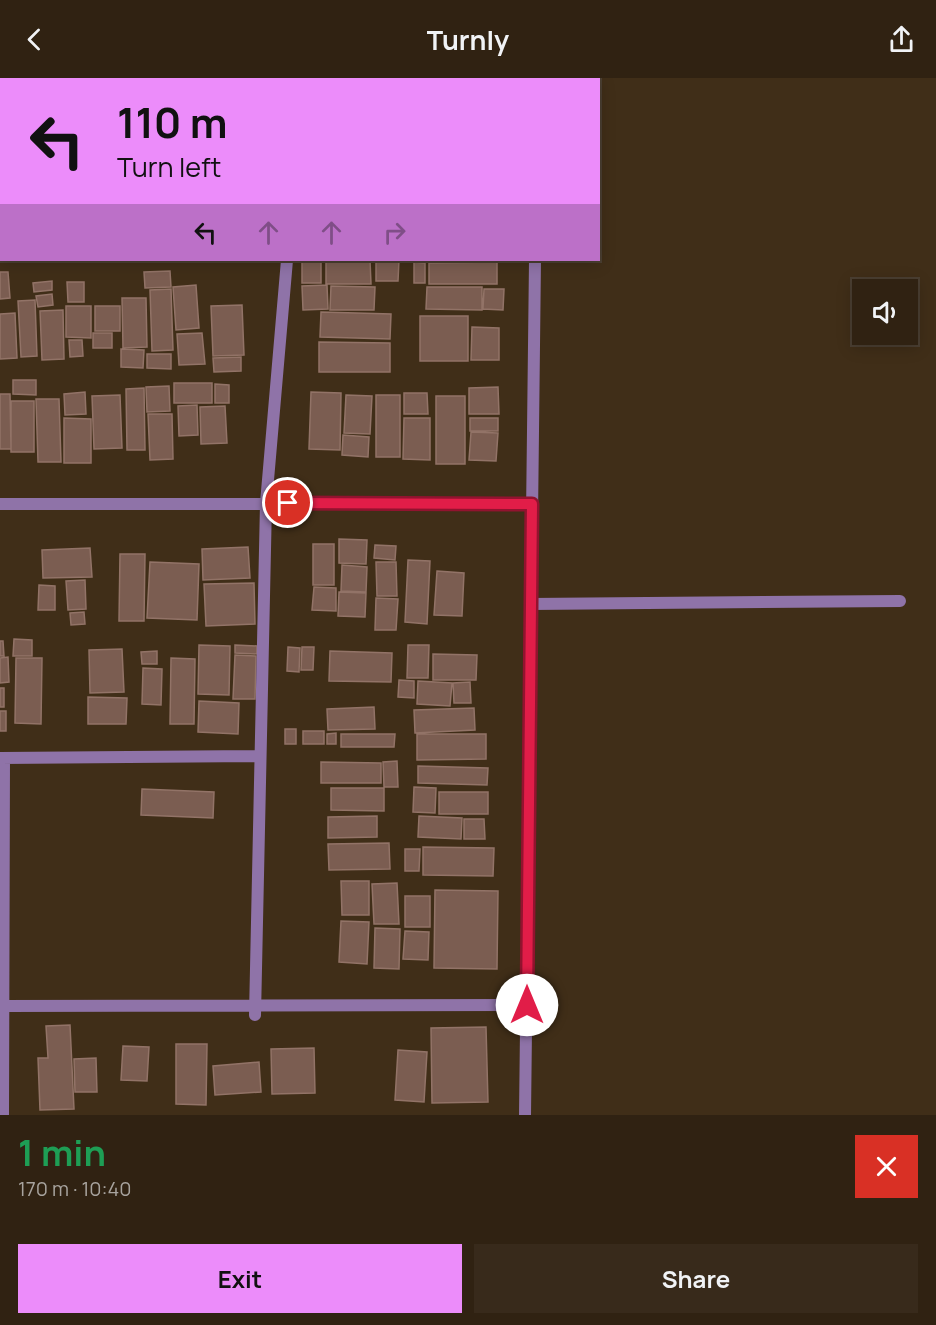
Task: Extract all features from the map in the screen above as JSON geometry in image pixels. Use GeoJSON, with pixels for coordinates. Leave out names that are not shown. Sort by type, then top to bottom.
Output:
{"type":"FeatureCollection","features":[{"type":"Feature","properties":{"kind":"street"},"geometry":{"type":"LineString","coordinates":[[255,1010],[266,503],[287,261]]}},
{"type":"Feature","properties":{"kind":"street"},"geometry":{"type":"LineString","coordinates":[[525,1115],[535,261]]}},
{"type":"Feature","properties":{"kind":"street"},"geometry":{"type":"LineString","coordinates":[[0,504],[532,504]]}},
{"type":"Feature","properties":{"kind":"street"},"geometry":{"type":"LineString","coordinates":[[530,604],[900,601]]}},
{"type":"Feature","properties":{"kind":"street"},"geometry":{"type":"LineString","coordinates":[[3,1115],[2,758],[260,756]]}},
{"type":"Feature","properties":{"kind":"street"},"geometry":{"type":"LineString","coordinates":[[3,1006],[255,1010],[527,1005]]}},
{"type":"Feature","properties":{"kind":"building"},"geometry":{"type":"Polygon","coordinates":[[[302,261],[321,261],[321,283],[302,283],[302,261]]]}},
{"type":"Feature","properties":{"kind":"building"},"geometry":{"type":"Polygon","coordinates":[[[326,261],[370,261],[371,284],[326,284],[326,261]]]}},
{"type":"Feature","properties":{"kind":"building"},"geometry":{"type":"Polygon","coordinates":[[[376,261],[399,261],[398,281],[376,281],[376,261]]]}},
{"type":"Feature","properties":{"kind":"building"},"geometry":{"type":"Polygon","coordinates":[[[414,262],[425,263],[425,283],[414,283],[414,262]]]}},
{"type":"Feature","properties":{"kind":"building"},"geometry":{"type":"Polygon","coordinates":[[[497,262],[497,284],[429,284],[429,263],[497,262]]]}},
{"type":"Feature","properties":{"kind":"building"},"geometry":{"type":"Polygon","coordinates":[[[170,271],[171,287],[145,288],[144,272],[170,271]]]}},
{"type":"Feature","properties":{"kind":"building"},"geometry":{"type":"Polygon","coordinates":[[[0,272],[8,272],[10,298],[0,299],[0,272]]]}},
{"type":"Feature","properties":{"kind":"building"},"geometry":{"type":"Polygon","coordinates":[[[52,281],[52,290],[34,292],[33,283],[52,281]]]}},
{"type":"Feature","properties":{"kind":"building"},"geometry":{"type":"Polygon","coordinates":[[[67,282],[84,282],[84,302],[68,302],[67,282]]]}},
{"type":"Feature","properties":{"kind":"building"},"geometry":{"type":"Polygon","coordinates":[[[196,285],[199,328],[176,330],[173,287],[196,285]]]}},
{"type":"Feature","properties":{"kind":"building"},"geometry":{"type":"Polygon","coordinates":[[[327,285],[328,309],[303,310],[302,286],[327,285]]]}},
{"type":"Feature","properties":{"kind":"building"},"geometry":{"type":"Polygon","coordinates":[[[331,286],[375,287],[374,310],[330,310],[331,286]]]}},
{"type":"Feature","properties":{"kind":"building"},"geometry":{"type":"Polygon","coordinates":[[[427,287],[482,287],[482,310],[426,309],[427,287]]]}},
{"type":"Feature","properties":{"kind":"building"},"geometry":{"type":"Polygon","coordinates":[[[171,289],[173,350],[152,351],[150,290],[171,289]]]}},
{"type":"Feature","properties":{"kind":"building"},"geometry":{"type":"Polygon","coordinates":[[[484,289],[504,289],[503,310],[483,309],[484,289]]]}},
{"type":"Feature","properties":{"kind":"building"},"geometry":{"type":"Polygon","coordinates":[[[52,294],[53,305],[38,307],[36,296],[52,294]]]}},
{"type":"Feature","properties":{"kind":"building"},"geometry":{"type":"Polygon","coordinates":[[[122,298],[146,298],[147,347],[123,348],[122,298]]]}},
{"type":"Feature","properties":{"kind":"building"},"geometry":{"type":"Polygon","coordinates":[[[35,300],[37,356],[21,357],[18,301],[35,300]]]}},
{"type":"Feature","properties":{"kind":"building"},"geometry":{"type":"Polygon","coordinates":[[[242,305],[244,355],[213,356],[211,306],[242,305]]]}},
{"type":"Feature","properties":{"kind":"building"},"geometry":{"type":"Polygon","coordinates":[[[66,306],[91,306],[91,338],[66,337],[66,306]]]}},
{"type":"Feature","properties":{"kind":"building"},"geometry":{"type":"Polygon","coordinates":[[[95,306],[120,306],[120,331],[95,331],[95,306]]]}},
{"type":"Feature","properties":{"kind":"building"},"geometry":{"type":"Polygon","coordinates":[[[63,310],[64,359],[42,360],[40,311],[63,310]]]}},
{"type":"Feature","properties":{"kind":"building"},"geometry":{"type":"Polygon","coordinates":[[[321,312],[391,314],[390,339],[320,337],[321,312]]]}},
{"type":"Feature","properties":{"kind":"building"},"geometry":{"type":"Polygon","coordinates":[[[15,313],[17,358],[0,359],[0,314],[15,313]]]}},
{"type":"Feature","properties":{"kind":"building"},"geometry":{"type":"Polygon","coordinates":[[[420,316],[468,316],[468,361],[420,361],[420,316]]]}},
{"type":"Feature","properties":{"kind":"building"},"geometry":{"type":"Polygon","coordinates":[[[472,327],[499,328],[499,360],[471,360],[472,327]]]}},
{"type":"Feature","properties":{"kind":"building"},"geometry":{"type":"Polygon","coordinates":[[[93,333],[112,333],[112,348],[93,348],[93,333]]]}},
{"type":"Feature","properties":{"kind":"building"},"geometry":{"type":"Polygon","coordinates":[[[202,333],[205,364],[179,365],[177,334],[202,333]]]}},
{"type":"Feature","properties":{"kind":"building"},"geometry":{"type":"Polygon","coordinates":[[[69,340],[82,340],[83,356],[70,357],[69,340]]]}},
{"type":"Feature","properties":{"kind":"building"},"geometry":{"type":"Polygon","coordinates":[[[319,342],[390,343],[390,372],[319,372],[319,342]]]}},
{"type":"Feature","properties":{"kind":"building"},"geometry":{"type":"Polygon","coordinates":[[[121,349],[144,350],[143,368],[121,367],[121,349]]]}},
{"type":"Feature","properties":{"kind":"building"},"geometry":{"type":"Polygon","coordinates":[[[147,354],[171,354],[171,369],[147,368],[147,354]]]}},
{"type":"Feature","properties":{"kind":"building"},"geometry":{"type":"Polygon","coordinates":[[[241,357],[241,371],[214,372],[213,358],[241,357]]]}},
{"type":"Feature","properties":{"kind":"building"},"geometry":{"type":"Polygon","coordinates":[[[13,380],[36,380],[36,395],[13,394],[13,380]]]}},
{"type":"Feature","properties":{"kind":"building"},"geometry":{"type":"Polygon","coordinates":[[[174,383],[212,383],[212,403],[174,403],[174,383]]]}},
{"type":"Feature","properties":{"kind":"building"},"geometry":{"type":"Polygon","coordinates":[[[215,384],[229,385],[229,403],[215,403],[215,384]]]}},
{"type":"Feature","properties":{"kind":"building"},"geometry":{"type":"Polygon","coordinates":[[[169,386],[170,411],[147,412],[146,387],[169,386]]]}},
{"type":"Feature","properties":{"kind":"building"},"geometry":{"type":"Polygon","coordinates":[[[498,387],[499,414],[469,414],[469,388],[498,387]]]}},
{"type":"Feature","properties":{"kind":"building"},"geometry":{"type":"Polygon","coordinates":[[[144,388],[145,450],[127,450],[126,389],[144,388]]]}},
{"type":"Feature","properties":{"kind":"building"},"geometry":{"type":"Polygon","coordinates":[[[85,392],[86,414],[65,415],[64,394],[85,392]]]}},
{"type":"Feature","properties":{"kind":"building"},"geometry":{"type":"Polygon","coordinates":[[[311,392],[341,393],[340,450],[309,449],[311,392]]]}},
{"type":"Feature","properties":{"kind":"building"},"geometry":{"type":"Polygon","coordinates":[[[404,393],[427,393],[428,414],[404,414],[404,393]]]}},
{"type":"Feature","properties":{"kind":"building"},"geometry":{"type":"Polygon","coordinates":[[[0,394],[10,394],[11,449],[0,449],[0,394]]]}},
{"type":"Feature","properties":{"kind":"building"},"geometry":{"type":"Polygon","coordinates":[[[120,395],[122,448],[94,449],[92,396],[120,395]]]}},
{"type":"Feature","properties":{"kind":"building"},"geometry":{"type":"Polygon","coordinates":[[[346,395],[372,396],[370,434],[344,433],[346,395]]]}},
{"type":"Feature","properties":{"kind":"building"},"geometry":{"type":"Polygon","coordinates":[[[376,395],[400,395],[400,457],[376,457],[376,395]]]}},
{"type":"Feature","properties":{"kind":"building"},"geometry":{"type":"Polygon","coordinates":[[[436,396],[465,396],[465,464],[436,464],[436,396]]]}},
{"type":"Feature","properties":{"kind":"building"},"geometry":{"type":"Polygon","coordinates":[[[36,399],[59,399],[61,462],[38,462],[36,399]]]}},
{"type":"Feature","properties":{"kind":"building"},"geometry":{"type":"Polygon","coordinates":[[[11,401],[34,401],[34,452],[11,452],[11,401]]]}},
{"type":"Feature","properties":{"kind":"building"},"geometry":{"type":"Polygon","coordinates":[[[197,405],[198,435],[179,436],[178,406],[197,405]]]}},
{"type":"Feature","properties":{"kind":"building"},"geometry":{"type":"Polygon","coordinates":[[[225,406],[227,443],[201,444],[200,407],[225,406]]]}},
{"type":"Feature","properties":{"kind":"building"},"geometry":{"type":"Polygon","coordinates":[[[148,414],[172,414],[173,459],[150,460],[148,414]]]}},
{"type":"Feature","properties":{"kind":"building"},"geometry":{"type":"Polygon","coordinates":[[[64,418],[91,419],[91,463],[64,463],[64,418]]]}},
{"type":"Feature","properties":{"kind":"building"},"geometry":{"type":"Polygon","coordinates":[[[404,418],[430,418],[430,460],[403,459],[404,418]]]}},
{"type":"Feature","properties":{"kind":"building"},"geometry":{"type":"Polygon","coordinates":[[[470,418],[498,418],[498,431],[470,431],[470,418]]]}},
{"type":"Feature","properties":{"kind":"building"},"geometry":{"type":"Polygon","coordinates":[[[471,432],[498,433],[496,461],[469,460],[471,432]]]}},
{"type":"Feature","properties":{"kind":"building"},"geometry":{"type":"Polygon","coordinates":[[[343,435],[369,437],[368,457],[342,455],[343,435]]]}},
{"type":"Feature","properties":{"kind":"building"},"geometry":{"type":"Polygon","coordinates":[[[339,539],[367,540],[366,564],[339,563],[339,539]]]}},
{"type":"Feature","properties":{"kind":"building"},"geometry":{"type":"Polygon","coordinates":[[[313,544],[334,544],[334,585],[313,585],[313,544]]]}},
{"type":"Feature","properties":{"kind":"building"},"geometry":{"type":"Polygon","coordinates":[[[375,545],[396,546],[395,560],[374,558],[375,545]]]}},
{"type":"Feature","properties":{"kind":"building"},"geometry":{"type":"Polygon","coordinates":[[[248,547],[250,578],[203,580],[202,549],[248,547]]]}},
{"type":"Feature","properties":{"kind":"building"},"geometry":{"type":"Polygon","coordinates":[[[90,548],[92,577],[43,578],[42,550],[90,548]]]}},
{"type":"Feature","properties":{"kind":"building"},"geometry":{"type":"Polygon","coordinates":[[[120,554],[145,554],[144,621],[119,621],[120,554]]]}},
{"type":"Feature","properties":{"kind":"building"},"geometry":{"type":"Polygon","coordinates":[[[408,560],[430,561],[427,624],[405,622],[408,560]]]}},
{"type":"Feature","properties":{"kind":"building"},"geometry":{"type":"Polygon","coordinates":[[[150,562],[199,564],[197,620],[147,618],[150,562]]]}},
{"type":"Feature","properties":{"kind":"building"},"geometry":{"type":"Polygon","coordinates":[[[376,562],[396,562],[397,596],[377,596],[376,562]]]}},
{"type":"Feature","properties":{"kind":"building"},"geometry":{"type":"Polygon","coordinates":[[[342,565],[367,567],[366,592],[341,591],[342,565]]]}},
{"type":"Feature","properties":{"kind":"building"},"geometry":{"type":"Polygon","coordinates":[[[437,571],[464,573],[462,616],[434,615],[437,571]]]}},
{"type":"Feature","properties":{"kind":"building"},"geometry":{"type":"Polygon","coordinates":[[[85,580],[86,609],[68,610],[66,581],[85,580]]]}},
{"type":"Feature","properties":{"kind":"building"},"geometry":{"type":"Polygon","coordinates":[[[254,583],[255,624],[206,626],[204,584],[254,583]]]}},
{"type":"Feature","properties":{"kind":"building"},"geometry":{"type":"Polygon","coordinates":[[[39,585],[55,586],[55,610],[38,610],[39,585]]]}},
{"type":"Feature","properties":{"kind":"building"},"geometry":{"type":"Polygon","coordinates":[[[314,587],[336,588],[336,611],[312,610],[314,587]]]}},
{"type":"Feature","properties":{"kind":"building"},"geometry":{"type":"Polygon","coordinates":[[[339,592],[366,593],[365,617],[338,616],[339,592]]]}},
{"type":"Feature","properties":{"kind":"building"},"geometry":{"type":"Polygon","coordinates":[[[376,598],[398,599],[396,630],[375,630],[376,598]]]}},
{"type":"Feature","properties":{"kind":"building"},"geometry":{"type":"Polygon","coordinates":[[[84,612],[85,624],[71,625],[70,613],[84,612]]]}},
{"type":"Feature","properties":{"kind":"building"},"geometry":{"type":"Polygon","coordinates":[[[14,639],[32,640],[32,656],[13,656],[14,639]]]}},
{"type":"Feature","properties":{"kind":"building"},"geometry":{"type":"Polygon","coordinates":[[[0,641],[3,641],[4,656],[0,656],[0,641]]]}},
{"type":"Feature","properties":{"kind":"building"},"geometry":{"type":"Polygon","coordinates":[[[199,645],[230,646],[229,695],[198,694],[199,645]]]}},
{"type":"Feature","properties":{"kind":"building"},"geometry":{"type":"Polygon","coordinates":[[[235,645],[257,646],[257,654],[235,653],[235,645]]]}},
{"type":"Feature","properties":{"kind":"building"},"geometry":{"type":"Polygon","coordinates":[[[408,645],[429,645],[428,678],[407,678],[408,645]]]}},
{"type":"Feature","properties":{"kind":"building"},"geometry":{"type":"Polygon","coordinates":[[[288,647],[300,648],[299,672],[287,671],[288,647]]]}},
{"type":"Feature","properties":{"kind":"building"},"geometry":{"type":"Polygon","coordinates":[[[302,647],[314,647],[313,670],[301,670],[302,647]]]}},
{"type":"Feature","properties":{"kind":"building"},"geometry":{"type":"Polygon","coordinates":[[[122,649],[124,692],[90,693],[89,650],[122,649]]]}},
{"type":"Feature","properties":{"kind":"building"},"geometry":{"type":"Polygon","coordinates":[[[157,651],[157,664],[142,664],[141,652],[157,651]]]}},
{"type":"Feature","properties":{"kind":"building"},"geometry":{"type":"Polygon","coordinates":[[[330,651],[392,653],[391,682],[329,681],[330,651]]]}},
{"type":"Feature","properties":{"kind":"building"},"geometry":{"type":"Polygon","coordinates":[[[433,654],[477,655],[476,680],[433,680],[433,654]]]}},
{"type":"Feature","properties":{"kind":"building"},"geometry":{"type":"Polygon","coordinates":[[[235,655],[256,656],[255,699],[233,699],[235,655]]]}},
{"type":"Feature","properties":{"kind":"building"},"geometry":{"type":"Polygon","coordinates":[[[8,657],[9,682],[0,683],[0,658],[8,657]]]}},
{"type":"Feature","properties":{"kind":"building"},"geometry":{"type":"Polygon","coordinates":[[[16,658],[42,658],[41,724],[15,723],[16,658]]]}},
{"type":"Feature","properties":{"kind":"building"},"geometry":{"type":"Polygon","coordinates":[[[171,658],[195,659],[194,724],[170,724],[171,658]]]}},
{"type":"Feature","properties":{"kind":"building"},"geometry":{"type":"Polygon","coordinates":[[[143,668],[162,669],[161,705],[142,704],[143,668]]]}},
{"type":"Feature","properties":{"kind":"building"},"geometry":{"type":"Polygon","coordinates":[[[399,680],[414,681],[414,698],[398,697],[399,680]]]}},
{"type":"Feature","properties":{"kind":"building"},"geometry":{"type":"Polygon","coordinates":[[[418,681],[452,683],[450,706],[417,704],[418,681]]]}},
{"type":"Feature","properties":{"kind":"building"},"geometry":{"type":"Polygon","coordinates":[[[470,682],[471,703],[454,703],[453,683],[470,682]]]}},
{"type":"Feature","properties":{"kind":"building"},"geometry":{"type":"Polygon","coordinates":[[[0,688],[4,688],[4,707],[0,707],[0,688]]]}},
{"type":"Feature","properties":{"kind":"building"},"geometry":{"type":"Polygon","coordinates":[[[88,697],[127,698],[126,724],[88,724],[88,697]]]}},
{"type":"Feature","properties":{"kind":"building"},"geometry":{"type":"Polygon","coordinates":[[[199,701],[239,703],[238,734],[198,732],[199,701]]]}},
{"type":"Feature","properties":{"kind":"building"},"geometry":{"type":"Polygon","coordinates":[[[374,707],[375,729],[328,730],[327,709],[374,707]]]}},
{"type":"Feature","properties":{"kind":"building"},"geometry":{"type":"Polygon","coordinates":[[[474,708],[475,730],[415,733],[414,710],[474,708]]]}},
{"type":"Feature","properties":{"kind":"building"},"geometry":{"type":"Polygon","coordinates":[[[0,711],[6,711],[6,731],[0,731],[0,711]]]}},
{"type":"Feature","properties":{"kind":"building"},"geometry":{"type":"Polygon","coordinates":[[[285,729],[296,729],[296,744],[285,744],[285,729]]]}},
{"type":"Feature","properties":{"kind":"building"},"geometry":{"type":"Polygon","coordinates":[[[303,731],[324,731],[324,744],[303,744],[303,731]]]}},
{"type":"Feature","properties":{"kind":"building"},"geometry":{"type":"Polygon","coordinates":[[[336,733],[336,744],[327,744],[327,734],[336,733]]]}},
{"type":"Feature","properties":{"kind":"building"},"geometry":{"type":"Polygon","coordinates":[[[341,734],[395,734],[394,747],[341,747],[341,734]]]}},
{"type":"Feature","properties":{"kind":"building"},"geometry":{"type":"Polygon","coordinates":[[[417,734],[486,734],[486,759],[417,760],[417,734]]]}},
{"type":"Feature","properties":{"kind":"building"},"geometry":{"type":"Polygon","coordinates":[[[397,761],[398,787],[384,787],[383,762],[397,761]]]}},
{"type":"Feature","properties":{"kind":"building"},"geometry":{"type":"Polygon","coordinates":[[[321,762],[381,763],[381,783],[321,783],[321,762]]]}},
{"type":"Feature","properties":{"kind":"building"},"geometry":{"type":"Polygon","coordinates":[[[418,766],[488,768],[487,785],[418,783],[418,766]]]}},
{"type":"Feature","properties":{"kind":"building"},"geometry":{"type":"Polygon","coordinates":[[[414,787],[436,788],[435,813],[413,812],[414,787]]]}},
{"type":"Feature","properties":{"kind":"building"},"geometry":{"type":"Polygon","coordinates":[[[331,788],[384,788],[384,811],[331,810],[331,788]]]}},
{"type":"Feature","properties":{"kind":"building"},"geometry":{"type":"Polygon","coordinates":[[[142,789],[214,792],[213,818],[141,815],[142,789]]]}},
{"type":"Feature","properties":{"kind":"building"},"geometry":{"type":"Polygon","coordinates":[[[439,792],[488,792],[488,814],[439,814],[439,792]]]}},
{"type":"Feature","properties":{"kind":"building"},"geometry":{"type":"Polygon","coordinates":[[[377,816],[377,837],[328,838],[328,817],[377,816]]]}},
{"type":"Feature","properties":{"kind":"building"},"geometry":{"type":"Polygon","coordinates":[[[419,816],[462,818],[461,839],[418,837],[419,816]]]}},
{"type":"Feature","properties":{"kind":"building"},"geometry":{"type":"Polygon","coordinates":[[[464,819],[484,819],[485,839],[464,839],[464,819]]]}},
{"type":"Feature","properties":{"kind":"building"},"geometry":{"type":"Polygon","coordinates":[[[389,843],[390,869],[329,870],[328,844],[389,843]]]}},
{"type":"Feature","properties":{"kind":"building"},"geometry":{"type":"Polygon","coordinates":[[[423,847],[494,848],[493,876],[423,875],[423,847]]]}},
{"type":"Feature","properties":{"kind":"building"},"geometry":{"type":"Polygon","coordinates":[[[405,849],[420,849],[419,871],[405,871],[405,849]]]}},
{"type":"Feature","properties":{"kind":"building"},"geometry":{"type":"Polygon","coordinates":[[[341,881],[369,881],[369,915],[342,915],[341,881]]]}},
{"type":"Feature","properties":{"kind":"building"},"geometry":{"type":"Polygon","coordinates":[[[397,883],[399,924],[374,924],[372,884],[397,883]]]}},
{"type":"Feature","properties":{"kind":"building"},"geometry":{"type":"Polygon","coordinates":[[[435,890],[498,891],[497,969],[434,968],[435,890]]]}},
{"type":"Feature","properties":{"kind":"building"},"geometry":{"type":"Polygon","coordinates":[[[405,896],[430,896],[430,927],[405,927],[405,896]]]}},
{"type":"Feature","properties":{"kind":"building"},"geometry":{"type":"Polygon","coordinates":[[[341,921],[369,922],[367,964],[339,962],[341,921]]]}},
{"type":"Feature","properties":{"kind":"building"},"geometry":{"type":"Polygon","coordinates":[[[375,928],[400,929],[399,969],[374,968],[375,928]]]}},
{"type":"Feature","properties":{"kind":"building"},"geometry":{"type":"Polygon","coordinates":[[[405,931],[429,932],[428,960],[403,959],[405,931]]]}},
{"type":"Feature","properties":{"kind":"building"},"geometry":{"type":"Polygon","coordinates":[[[70,1025],[74,1109],[40,1110],[38,1058],[48,1058],[46,1026],[70,1025]]]}},
{"type":"Feature","properties":{"kind":"building"},"geometry":{"type":"Polygon","coordinates":[[[486,1027],[488,1102],[432,1103],[431,1028],[486,1027]]]}},
{"type":"Feature","properties":{"kind":"building"},"geometry":{"type":"Polygon","coordinates":[[[176,1044],[207,1044],[206,1105],[176,1104],[176,1044]]]}},
{"type":"Feature","properties":{"kind":"building"},"geometry":{"type":"Polygon","coordinates":[[[123,1046],[149,1047],[147,1081],[121,1080],[123,1046]]]}},
{"type":"Feature","properties":{"kind":"building"},"geometry":{"type":"Polygon","coordinates":[[[314,1048],[315,1093],[272,1094],[271,1049],[314,1048]]]}},
{"type":"Feature","properties":{"kind":"building"},"geometry":{"type":"Polygon","coordinates":[[[398,1050],[427,1052],[424,1102],[395,1100],[398,1050]]]}},
{"type":"Feature","properties":{"kind":"building"},"geometry":{"type":"Polygon","coordinates":[[[96,1058],[97,1092],[75,1092],[74,1059],[96,1058]]]}},
{"type":"Feature","properties":{"kind":"building"},"geometry":{"type":"Polygon","coordinates":[[[259,1062],[261,1092],[215,1095],[213,1066],[259,1062]]]}},
{"type":"Feature","properties":{"kind":"route"},"geometry":{"type":"LineString","coordinates":[[288,503],[532,504],[527,1005]]}}]}
